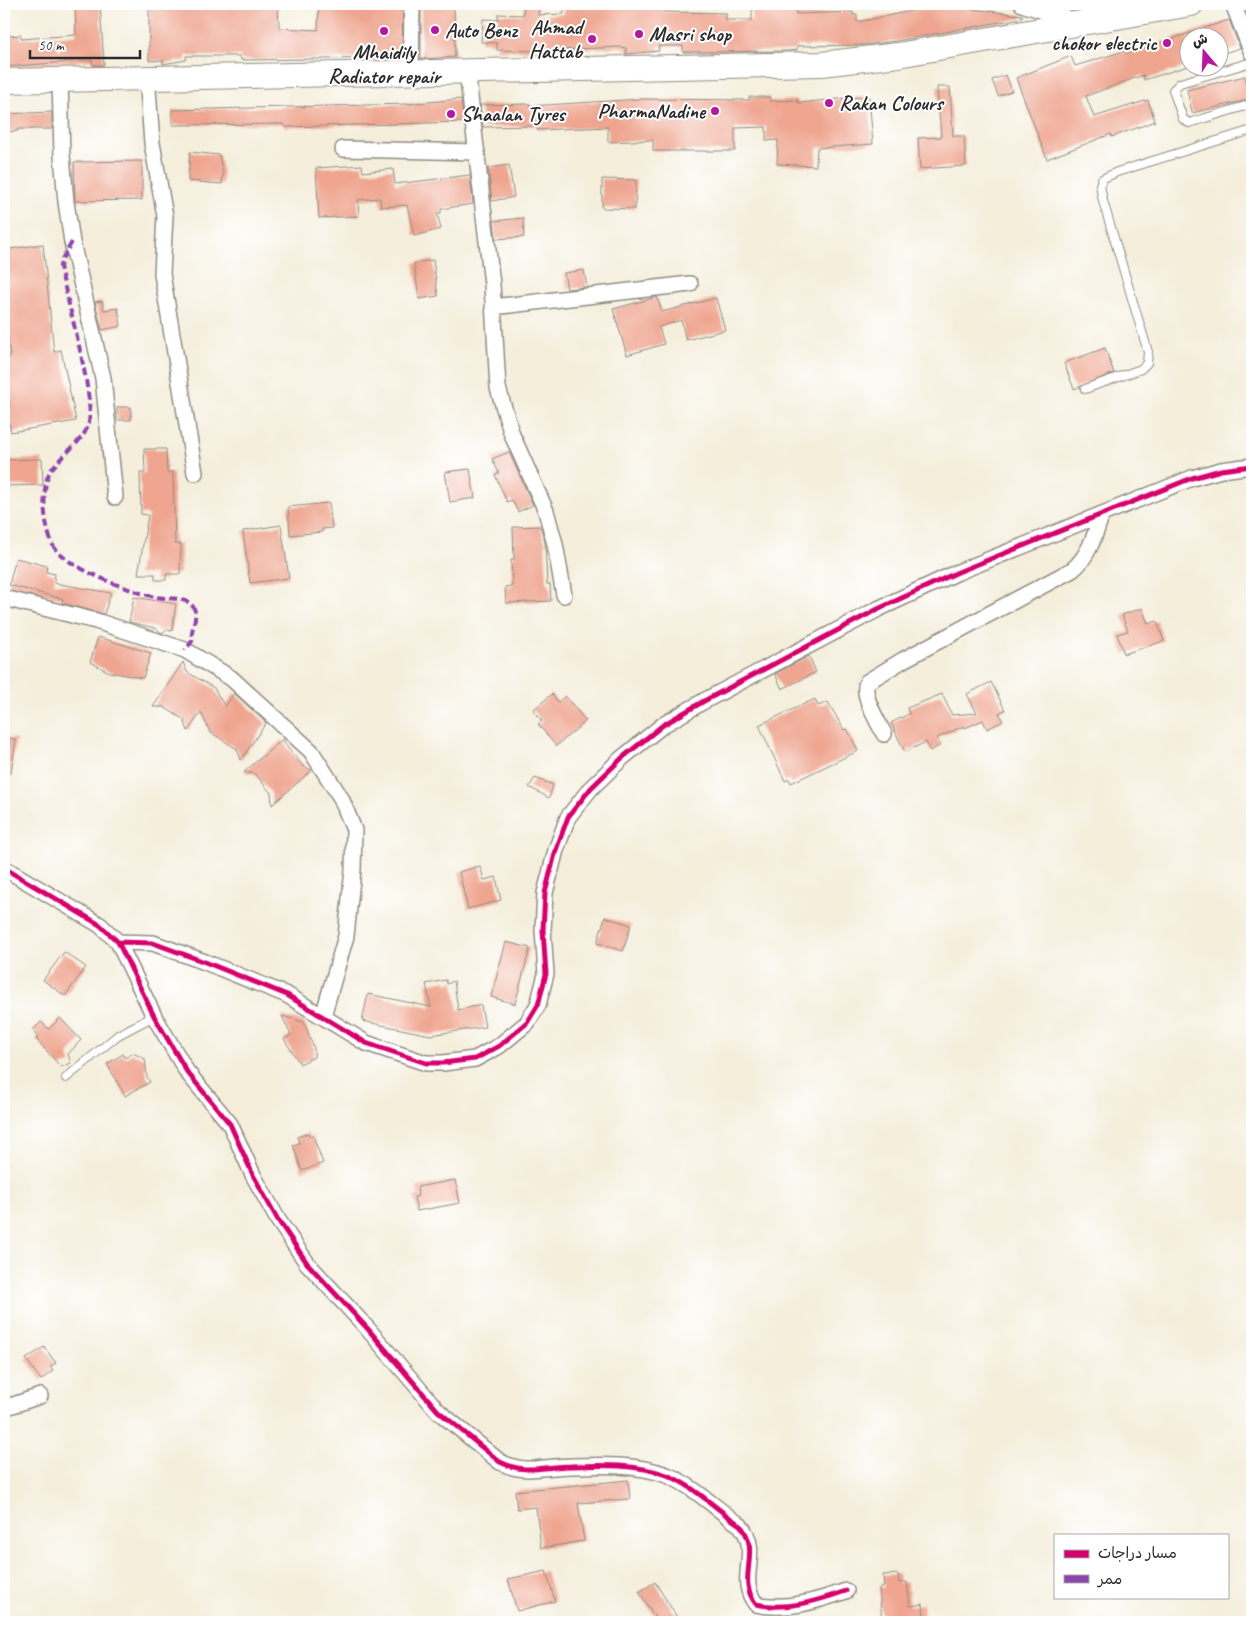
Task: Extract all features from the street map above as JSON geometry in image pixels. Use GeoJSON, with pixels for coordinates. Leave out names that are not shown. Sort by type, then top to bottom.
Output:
{"type":"FeatureCollection","features":[{"type":"Feature","properties":{"kind":"main road"},"geometry":{"type":"LineString","coordinates":[[4,80],[146,76],[410,74],[467,71],[822,64],[898,55],[1181,5]]}},
{"type":"Feature","properties":{"kind":"street"},"geometry":{"type":"LineString","coordinates":[[410,74],[412,4]]}},
{"type":"Feature","properties":{"kind":"street"},"geometry":{"type":"LineString","coordinates":[[1022,4],[1079,22]]}},
{"type":"Feature","properties":{"kind":"street"},"geometry":{"type":"LineString","coordinates":[[1232,4],[1252,53]]}},
{"type":"Feature","properties":{"kind":"street"},"geometry":{"type":"LineString","coordinates":[[467,71],[478,152],[493,307],[498,388],[502,407],[512,435],[546,511],[555,544],[564,595]]}},
{"type":"Feature","properties":{"kind":"street"},"geometry":{"type":"LineString","coordinates":[[146,76],[152,143],[165,216],[162,274],[195,473]]}},
{"type":"Feature","properties":{"kind":"street"},"geometry":{"type":"LineString","coordinates":[[60,79],[62,155],[66,202],[72,242],[103,378],[115,497]]}},
{"type":"Feature","properties":{"kind":"street"},"geometry":{"type":"LineString","coordinates":[[343,149],[478,152]]}},
{"type":"Feature","properties":{"kind":"street"},"geometry":{"type":"LineString","coordinates":[[493,307],[690,284]]}},
{"type":"Feature","properties":{"kind":"street"},"geometry":{"type":"LineString","coordinates":[[118,942],[153,943],[287,995],[366,1043],[426,1063],[475,1059],[499,1046],[527,1023],[538,1005],[546,974],[543,930],[545,892],[556,850],[568,817],[591,788],[622,758],[663,725],[704,701],[878,609],[958,572],[1192,478],[1221,470],[1252,466]]}},
{"type":"Feature","properties":{"kind":"street"},"geometry":{"type":"LineString","coordinates":[[884,734],[867,697],[865,686],[867,682],[903,660],[1072,570],[1080,563],[1090,546],[1101,516]]}},
{"type":"Feature","properties":{"kind":"street"},"geometry":{"type":"LineString","coordinates":[[4,598],[96,621],[184,650],[231,678],[310,751],[341,798],[354,830],[353,870],[346,936],[323,1016]]}},
{"type":"Feature","properties":{"kind":"street"},"geometry":{"type":"LineString","coordinates":[[4,868],[100,925],[118,942],[154,1016],[187,1072],[230,1124],[253,1175],[278,1220],[307,1263],[367,1328],[438,1410],[500,1462],[522,1470],[571,1466],[622,1467],[667,1476],[688,1487],[745,1531],[750,1545],[746,1589],[756,1604],[769,1607],[792,1606],[846,1591]]}},
{"type":"Feature","properties":{"kind":"street"},"geometry":{"type":"LineString","coordinates":[[4,1408],[40,1396]]}},
{"type":"Feature","properties":{"kind":"lane"},"geometry":{"type":"LineString","coordinates":[[1252,62],[1180,83],[1174,87],[1174,90],[1183,119],[1189,123],[1252,104]]}},
{"type":"Feature","properties":{"kind":"lane"},"geometry":{"type":"LineString","coordinates":[[1086,390],[1141,370],[1146,363],[1148,352],[1103,201],[1100,185],[1102,179],[1117,172],[1252,130]]}},
{"type":"Feature","properties":{"kind":"lane"},"geometry":{"type":"LineString","coordinates":[[66,1078],[118,1035],[154,1016]]}},
{"type":"Feature","properties":{"kind":"building"},"geometry":{"type":"Polygon","coordinates":[[[75,4],[100,4],[104,65],[93,65],[92,60],[4,67],[4,36],[21,35],[21,39],[76,35],[75,4]]]}},
{"type":"Feature","properties":{"kind":"building"},"geometry":{"type":"Polygon","coordinates":[[[149,4],[278,4],[279,28],[318,30],[319,4],[403,4],[402,58],[241,60],[240,56],[186,56],[186,60],[163,64],[163,60],[149,61],[149,4]]]}},
{"type":"Feature","properties":{"kind":"building","name":"Auto Benz"},"geometry":{"type":"Polygon","coordinates":[[[421,4],[454,4],[455,57],[421,59],[421,4]]]}},
{"type":"Feature","properties":{"kind":"building"},"geometry":{"type":"Polygon","coordinates":[[[524,4],[539,4],[538,15],[564,14],[564,4],[663,4],[664,12],[726,13],[726,20],[752,20],[752,4],[796,4],[796,14],[853,12],[853,15],[857,15],[857,22],[946,4],[946,6],[1022,15],[1022,18],[896,41],[864,45],[797,46],[797,50],[788,51],[683,52],[683,46],[658,46],[659,51],[626,54],[626,48],[619,47],[537,51],[497,50],[497,43],[481,42],[483,19],[498,20],[498,14],[523,15],[524,4]]]}},
{"type":"Feature","properties":{"kind":"building"},"geometry":{"type":"Polygon","coordinates":[[[1229,20],[1240,48],[1228,52],[1228,28],[1205,28],[1229,20]]]}},
{"type":"Feature","properties":{"kind":"building"},"geometry":{"type":"Polygon","coordinates":[[[1178,37],[1178,69],[1144,80],[1143,75],[1086,96],[1094,117],[1148,100],[1155,121],[1112,137],[1111,134],[1047,159],[1016,78],[1071,56],[1075,66],[1124,51],[1126,54],[1178,37]]]}},
{"type":"Feature","properties":{"kind":"building"},"geometry":{"type":"Polygon","coordinates":[[[1006,75],[1012,91],[998,96],[992,80],[1006,75]]]}},
{"type":"Feature","properties":{"kind":"building"},"geometry":{"type":"Polygon","coordinates":[[[1245,76],[1251,99],[1192,113],[1187,90],[1245,76]]]}},
{"type":"Feature","properties":{"kind":"building"},"geometry":{"type":"Polygon","coordinates":[[[937,87],[950,87],[953,136],[964,136],[966,166],[920,169],[918,138],[941,137],[937,87]]]}},
{"type":"Feature","properties":{"kind":"building"},"geometry":{"type":"Polygon","coordinates":[[[869,96],[873,144],[817,148],[816,166],[777,164],[778,140],[766,141],[766,127],[735,128],[735,151],[653,151],[653,140],[608,142],[608,127],[537,130],[537,126],[483,127],[480,105],[530,104],[530,106],[641,99],[749,100],[749,97],[770,97],[770,101],[798,100],[798,103],[869,96]]]}},
{"type":"Feature","properties":{"kind":"building"},"geometry":{"type":"Polygon","coordinates":[[[461,99],[464,122],[284,127],[284,124],[172,125],[172,110],[406,104],[461,99]]]}},
{"type":"Feature","properties":{"kind":"building"},"geometry":{"type":"Polygon","coordinates":[[[52,112],[52,129],[18,129],[18,131],[4,132],[4,114],[52,112]]]}},
{"type":"Feature","properties":{"kind":"building"},"geometry":{"type":"Polygon","coordinates":[[[190,152],[219,155],[223,173],[222,184],[188,181],[190,152]]]}},
{"type":"Feature","properties":{"kind":"building"},"geometry":{"type":"Polygon","coordinates":[[[142,161],[142,200],[75,201],[74,162],[142,161]]]}},
{"type":"Feature","properties":{"kind":"building"},"geometry":{"type":"Polygon","coordinates":[[[362,165],[363,172],[393,169],[395,184],[470,175],[473,204],[441,209],[441,213],[437,213],[441,229],[414,236],[407,205],[381,207],[380,198],[358,200],[359,216],[319,218],[316,168],[362,165]]]}},
{"type":"Feature","properties":{"kind":"building"},"geometry":{"type":"Polygon","coordinates":[[[509,165],[514,197],[492,201],[488,168],[509,165]]]}},
{"type":"Feature","properties":{"kind":"building"},"geometry":{"type":"Polygon","coordinates":[[[602,179],[636,180],[635,209],[602,208],[602,179]]]}},
{"type":"Feature","properties":{"kind":"building"},"geometry":{"type":"Polygon","coordinates":[[[523,218],[524,237],[496,239],[494,221],[523,218]]]}},
{"type":"Feature","properties":{"kind":"building"},"geometry":{"type":"Polygon","coordinates":[[[43,244],[54,352],[61,350],[76,421],[11,432],[6,408],[10,407],[4,373],[4,358],[10,357],[4,304],[4,250],[43,244]]]}},
{"type":"Feature","properties":{"kind":"building"},"geometry":{"type":"Polygon","coordinates":[[[433,260],[438,296],[419,299],[414,263],[433,260]]]}},
{"type":"Feature","properties":{"kind":"building"},"geometry":{"type":"Polygon","coordinates":[[[584,270],[587,287],[567,289],[564,273],[584,270]]]}},
{"type":"Feature","properties":{"kind":"building"},"geometry":{"type":"Polygon","coordinates":[[[657,297],[662,312],[716,298],[725,330],[686,340],[681,320],[659,327],[664,344],[627,355],[613,309],[657,297]]]}},
{"type":"Feature","properties":{"kind":"building"},"geometry":{"type":"Polygon","coordinates":[[[102,301],[104,310],[118,308],[121,326],[102,330],[95,302],[102,301]]]}},
{"type":"Feature","properties":{"kind":"building"},"geometry":{"type":"Polygon","coordinates":[[[1105,348],[1114,373],[1074,389],[1064,363],[1105,348]]]}},
{"type":"Feature","properties":{"kind":"building"},"geometry":{"type":"Polygon","coordinates":[[[117,407],[131,407],[131,420],[117,420],[117,407]]]}},
{"type":"Feature","properties":{"kind":"building"},"geometry":{"type":"Polygon","coordinates":[[[144,449],[166,449],[167,472],[173,472],[175,544],[181,544],[180,574],[166,574],[166,580],[155,580],[155,574],[138,574],[148,515],[141,514],[140,473],[145,473],[144,449]]]}},
{"type":"Feature","properties":{"kind":"building"},"geometry":{"type":"Polygon","coordinates":[[[509,452],[533,505],[518,512],[512,500],[507,502],[495,475],[499,473],[492,459],[509,452]]]}},
{"type":"Feature","properties":{"kind":"building"},"geometry":{"type":"Polygon","coordinates":[[[42,459],[43,485],[4,486],[4,460],[42,459]]]}},
{"type":"Feature","properties":{"kind":"building"},"geometry":{"type":"Polygon","coordinates":[[[470,469],[475,498],[450,502],[445,472],[470,469]]]}},
{"type":"Feature","properties":{"kind":"building"},"geometry":{"type":"Polygon","coordinates":[[[329,503],[332,528],[322,529],[322,532],[290,535],[288,507],[329,503]]]}},
{"type":"Feature","properties":{"kind":"building"},"geometry":{"type":"Polygon","coordinates":[[[281,525],[289,578],[250,583],[243,531],[281,525]]]}},
{"type":"Feature","properties":{"kind":"building"},"geometry":{"type":"Polygon","coordinates":[[[540,526],[545,542],[547,584],[550,584],[551,601],[506,603],[505,587],[512,586],[511,560],[514,559],[513,527],[540,526]]]}},
{"type":"Feature","properties":{"kind":"building"},"geometry":{"type":"Polygon","coordinates":[[[16,558],[47,566],[46,572],[55,574],[54,583],[111,593],[104,614],[62,603],[63,599],[9,585],[16,558]]]}},
{"type":"Feature","properties":{"kind":"building"},"geometry":{"type":"Polygon","coordinates":[[[134,597],[176,604],[172,631],[166,630],[162,633],[155,628],[129,622],[134,597]]]}},
{"type":"Feature","properties":{"kind":"building"},"geometry":{"type":"Polygon","coordinates":[[[1142,608],[1148,624],[1157,621],[1164,641],[1124,654],[1117,634],[1128,631],[1122,615],[1142,608]]]}},
{"type":"Feature","properties":{"kind":"building"},"geometry":{"type":"Polygon","coordinates":[[[98,637],[151,653],[143,678],[109,672],[90,662],[98,637]]]}},
{"type":"Feature","properties":{"kind":"building"},"geometry":{"type":"Polygon","coordinates":[[[809,656],[816,672],[782,689],[775,674],[809,656]]]}},
{"type":"Feature","properties":{"kind":"building"},"geometry":{"type":"Polygon","coordinates":[[[183,662],[187,672],[214,688],[225,707],[234,693],[266,723],[241,760],[237,749],[210,732],[201,712],[188,731],[184,720],[164,707],[153,707],[183,662]]]}},
{"type":"Feature","properties":{"kind":"building"},"geometry":{"type":"Polygon","coordinates":[[[991,682],[1005,710],[999,713],[1003,721],[987,729],[983,720],[965,728],[964,726],[937,738],[941,745],[930,751],[926,742],[905,752],[891,723],[909,714],[907,708],[942,694],[952,715],[977,713],[967,694],[991,682]]]}},
{"type":"Feature","properties":{"kind":"building"},"geometry":{"type":"Polygon","coordinates":[[[552,694],[558,702],[565,696],[586,721],[556,746],[538,724],[542,721],[533,710],[552,694]]]}},
{"type":"Feature","properties":{"kind":"building"},"geometry":{"type":"Polygon","coordinates":[[[815,699],[818,706],[828,702],[844,730],[847,729],[858,751],[791,783],[789,779],[785,781],[759,725],[815,699]]]}},
{"type":"Feature","properties":{"kind":"building"},"geometry":{"type":"Polygon","coordinates":[[[4,738],[16,739],[11,773],[4,772],[4,738]]]}},
{"type":"Feature","properties":{"kind":"building"},"geometry":{"type":"Polygon","coordinates":[[[283,739],[287,747],[303,766],[312,770],[272,805],[271,793],[255,774],[244,772],[283,739]]]}},
{"type":"Feature","properties":{"kind":"building"},"geometry":{"type":"Polygon","coordinates":[[[535,778],[553,785],[549,798],[529,787],[535,778]]]}},
{"type":"Feature","properties":{"kind":"building"},"geometry":{"type":"Polygon","coordinates":[[[480,866],[484,880],[496,877],[501,900],[468,909],[459,872],[480,866]]]}},
{"type":"Feature","properties":{"kind":"building"},"geometry":{"type":"Polygon","coordinates":[[[605,917],[631,925],[623,951],[597,943],[605,917]]]}},
{"type":"Feature","properties":{"kind":"building"},"geometry":{"type":"Polygon","coordinates":[[[506,942],[530,948],[515,1004],[491,997],[506,942]]]}},
{"type":"Feature","properties":{"kind":"building"},"geometry":{"type":"Polygon","coordinates":[[[64,952],[86,967],[65,996],[43,980],[64,952]]]}},
{"type":"Feature","properties":{"kind":"building"},"geometry":{"type":"Polygon","coordinates":[[[446,980],[447,984],[454,981],[458,1010],[481,1005],[485,1027],[430,1035],[362,1021],[368,994],[431,1007],[426,984],[446,980]]]}},
{"type":"Feature","properties":{"kind":"building"},"geometry":{"type":"Polygon","coordinates":[[[282,1016],[304,1022],[314,1048],[314,1057],[300,1064],[284,1039],[291,1035],[282,1016]]]}},
{"type":"Feature","properties":{"kind":"building"},"geometry":{"type":"Polygon","coordinates":[[[60,1018],[81,1040],[68,1054],[71,1063],[61,1067],[36,1039],[39,1036],[33,1030],[41,1022],[49,1029],[60,1018]]]}},
{"type":"Feature","properties":{"kind":"building"},"geometry":{"type":"Polygon","coordinates":[[[133,1053],[145,1059],[147,1077],[150,1082],[125,1096],[107,1064],[123,1054],[125,1058],[133,1053]]]}},
{"type":"Feature","properties":{"kind":"building"},"geometry":{"type":"Polygon","coordinates":[[[308,1133],[310,1137],[313,1136],[323,1163],[302,1171],[293,1145],[299,1143],[297,1137],[308,1133]]]}},
{"type":"Feature","properties":{"kind":"building"},"geometry":{"type":"Polygon","coordinates":[[[455,1180],[460,1203],[417,1211],[414,1197],[418,1196],[417,1187],[455,1180]]]}},
{"type":"Feature","properties":{"kind":"building"},"geometry":{"type":"Polygon","coordinates":[[[44,1347],[56,1363],[50,1367],[53,1371],[41,1380],[26,1359],[44,1347]]]}},
{"type":"Feature","properties":{"kind":"building"},"geometry":{"type":"Polygon","coordinates":[[[628,1480],[630,1499],[578,1503],[584,1541],[541,1548],[536,1507],[517,1509],[515,1491],[628,1480]]]}},
{"type":"Feature","properties":{"kind":"building"},"geometry":{"type":"Polygon","coordinates":[[[546,1571],[555,1601],[517,1611],[508,1579],[546,1571]]]}},
{"type":"Feature","properties":{"kind":"building"},"geometry":{"type":"Polygon","coordinates":[[[898,1574],[899,1583],[907,1582],[910,1606],[923,1604],[924,1619],[882,1622],[879,1588],[884,1587],[883,1575],[898,1574]]]}},
{"type":"Feature","properties":{"kind":"building"},"geometry":{"type":"Polygon","coordinates":[[[655,1582],[680,1622],[658,1622],[639,1592],[655,1582]]]}},
{"type":"Feature","properties":{"kind":"marked path"},"geometry":{"type":"LineString","coordinates":[[72,242],[60,266],[85,373],[90,413],[85,432],[76,444],[55,464],[48,477],[44,497],[48,530],[54,547],[61,555],[100,578],[130,590],[155,597],[180,599],[192,605],[195,612],[192,640],[185,650]]}},
{"type":"Feature","properties":{"kind":"cycle path"},"geometry":{"type":"LineString","coordinates":[[4,868],[100,925],[118,942],[153,943],[287,995],[366,1043],[426,1063],[475,1059],[499,1046],[527,1023],[538,1005],[546,974],[543,930],[545,893],[556,850],[568,817],[591,788],[622,758],[663,725],[704,701],[878,609],[958,572],[1192,478],[1221,470],[1252,466]]}},
{"type":"Feature","properties":{"kind":"cycle path"},"geometry":{"type":"LineString","coordinates":[[118,942],[154,1016],[187,1072],[230,1124],[253,1175],[278,1220],[307,1263],[367,1328],[438,1411],[500,1462],[509,1466],[527,1469],[561,1466],[632,1467],[667,1475],[696,1491],[740,1525],[746,1535],[750,1555],[748,1584],[750,1594],[756,1604],[790,1606],[846,1591]]}},
{"type":"Feature","properties":{"kind":"place","name":"Auto Benz"},"geometry":{"type":"Point","coordinates":[435,30]}},
{"type":"Feature","properties":{"kind":"place","name":"Mhaidily Radiator repair"},"geometry":{"type":"Point","coordinates":[384,31]}},
{"type":"Feature","properties":{"kind":"place","name":"Masri shop"},"geometry":{"type":"Point","coordinates":[639,34]}},
{"type":"Feature","properties":{"kind":"place","name":"Ahmad Hattab"},"geometry":{"type":"Point","coordinates":[592,39]}},
{"type":"Feature","properties":{"kind":"place","name":"chokor electric"},"geometry":{"type":"Point","coordinates":[1167,43]}},
{"type":"Feature","properties":{"kind":"place","name":"Rakan Colours"},"geometry":{"type":"Point","coordinates":[829,103]}},
{"type":"Feature","properties":{"kind":"place","name":"PharmaNadine"},"geometry":{"type":"Point","coordinates":[715,111]}},
{"type":"Feature","properties":{"kind":"place","name":"Shaalan Tyres"},"geometry":{"type":"Point","coordinates":[451,114]}}]}
